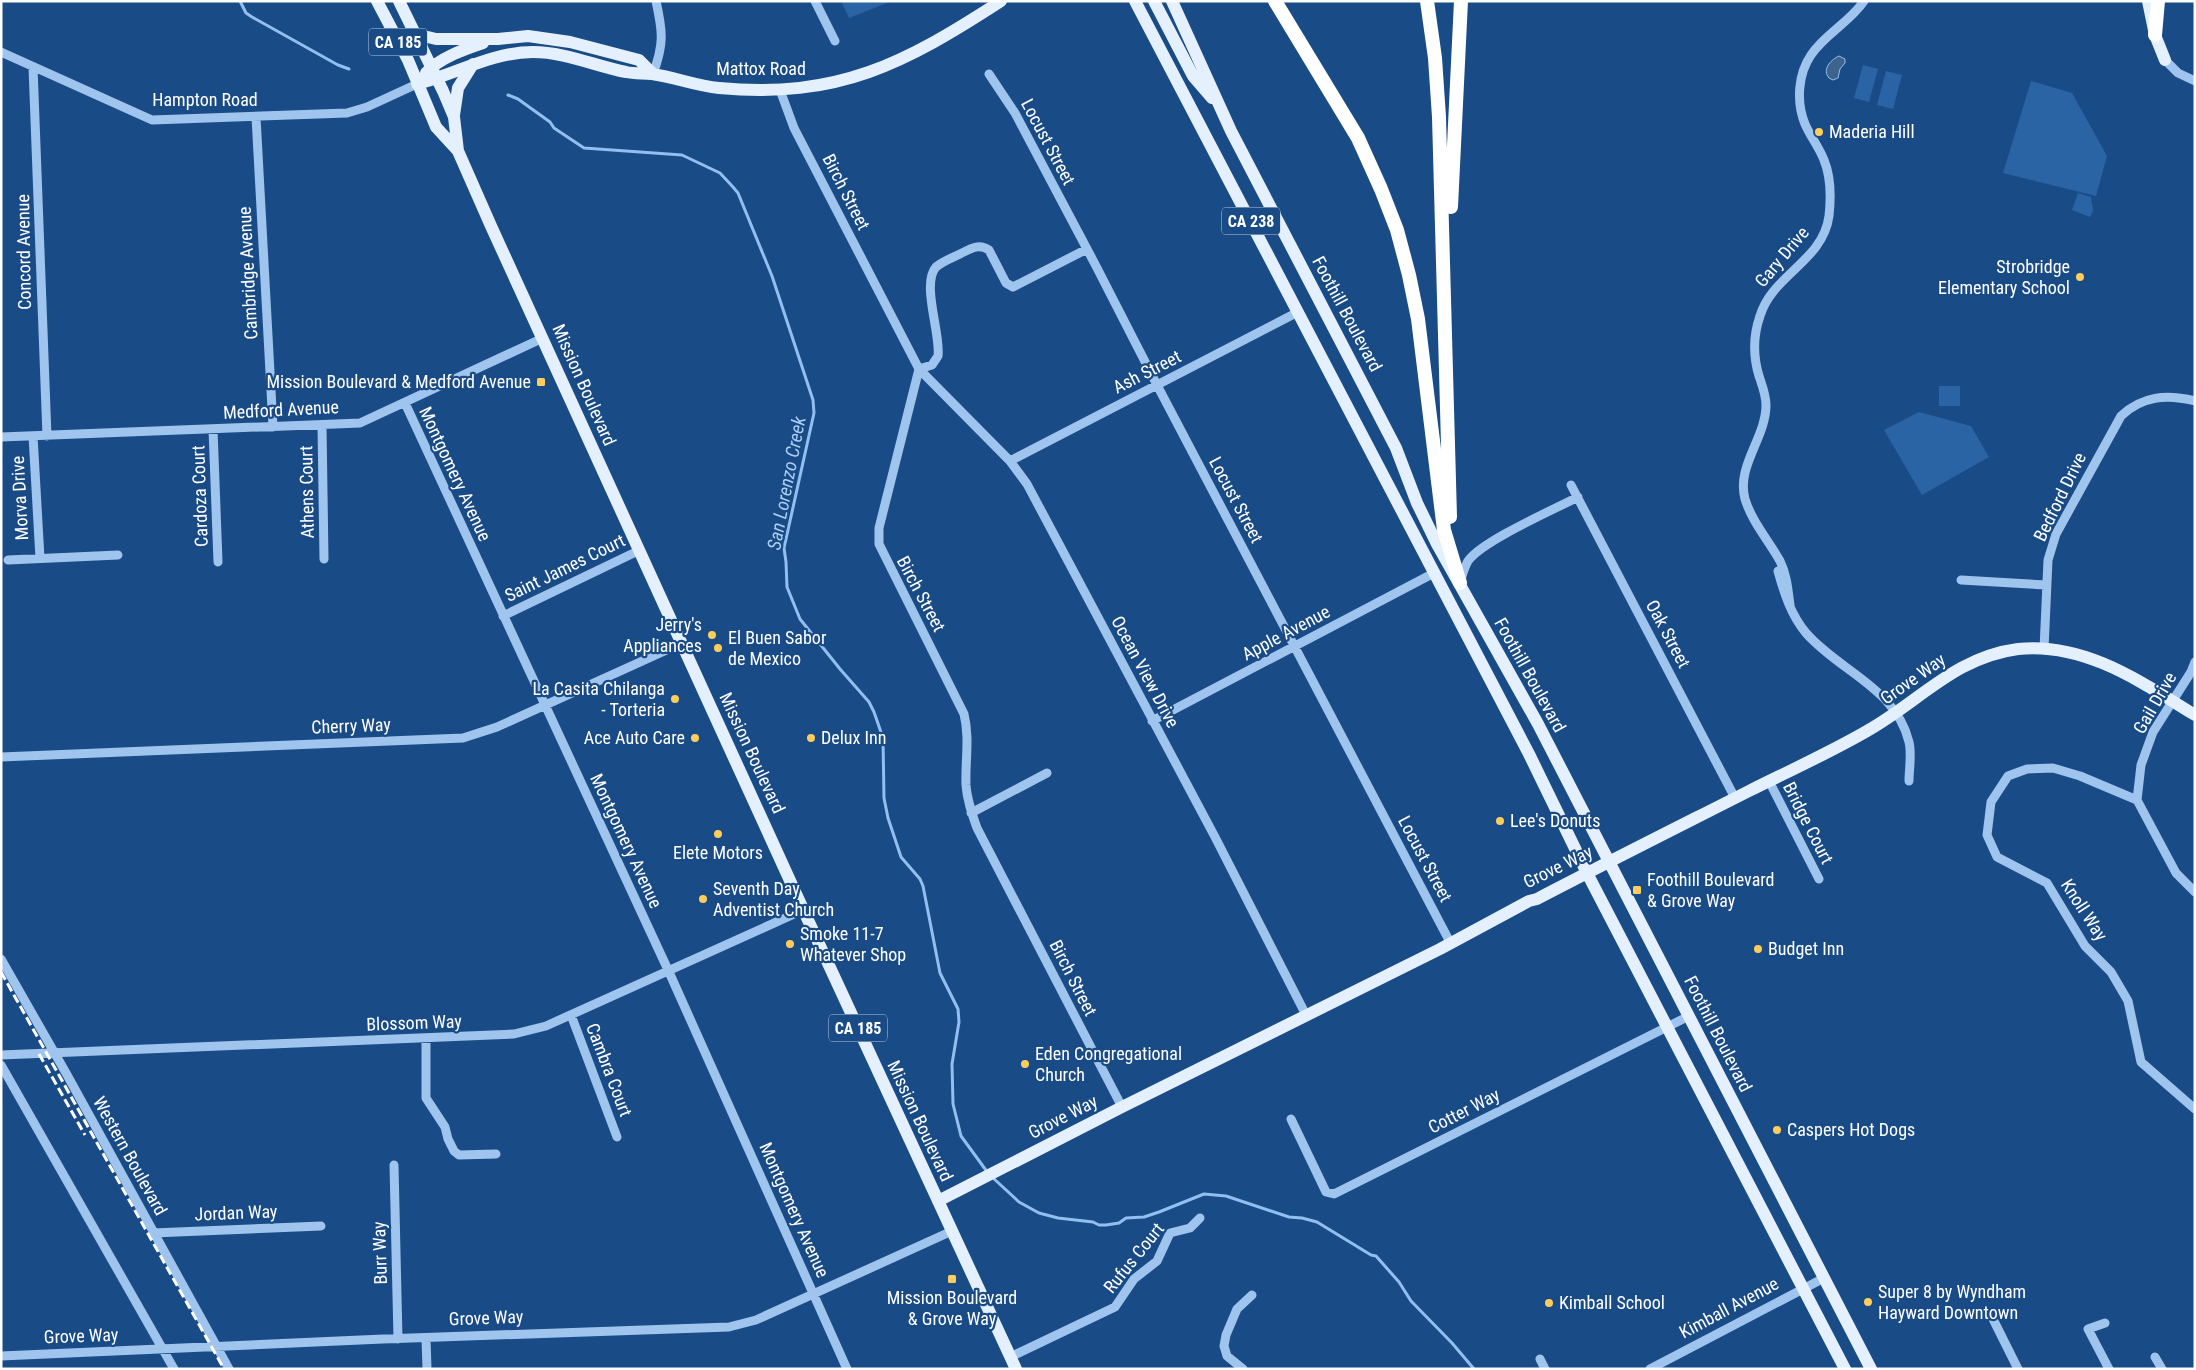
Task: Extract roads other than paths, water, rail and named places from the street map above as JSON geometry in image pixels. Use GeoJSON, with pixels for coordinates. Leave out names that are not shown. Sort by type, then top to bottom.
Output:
{"type":"FeatureCollection","features":[{"type":"Feature","properties":{"kind":"highway"},"geometry":{"type":"LineString","coordinates":[[1274,1],[1355,133],[1381,188],[1398,236],[1410,274],[1418,319],[1444,530],[1460,583]]}},
{"type":"Feature","properties":{"kind":"highway"},"geometry":{"type":"LineString","coordinates":[[1427,1],[1435,58],[1440,126],[1450,516],[1460,583]]}},
{"type":"Feature","properties":{"kind":"highway"},"geometry":{"type":"LineString","coordinates":[[1446,370],[1449,235],[1461,1]]}},
{"type":"Feature","properties":{"kind":"highway"},"geometry":{"type":"LineString","coordinates":[[2155,35],[2158,1]]}},
{"type":"Feature","properties":{"kind":"main road","name":"Mission Boulevard"},"geometry":{"type":"LineString","coordinates":[[377,1],[408,60],[436,126],[458,151],[803,910],[1016,1369]]}},
{"type":"Feature","properties":{"kind":"main road","name":"Mission Boulevard"},"geometry":{"type":"LineString","coordinates":[[398,1],[438,79],[454,117],[458,151]]}},
{"type":"Feature","properties":{"kind":"main road","name":"Mattox Road"},"geometry":{"type":"LineString","coordinates":[[417,84],[438,79],[473,64],[500,56],[540,53],[558,54],[627,72],[653,74],[717,88],[780,90],[832,83],[893,64],[938,41],[1001,1]]}},
{"type":"Feature","properties":{"kind":"main road","name":"Foothill Boulevard"},"geometry":{"type":"LineString","coordinates":[[1135,1],[1529,754],[1587,873],[1845,1369]]}},
{"type":"Feature","properties":{"kind":"main road","name":"Foothill Boulevard"},"geometry":{"type":"LineString","coordinates":[[1154,1],[1193,76],[1202,89],[1218,103],[1396,448],[1424,519],[1538,724],[1871,1369]]}},
{"type":"Feature","properties":{"kind":"main road"},"geometry":{"type":"LineString","coordinates":[[1172,1],[1218,103]]}},
{"type":"Feature","properties":{"kind":"main road"},"geometry":{"type":"LineString","coordinates":[[2148,1],[2155,35],[2165,60]]}},
{"type":"Feature","properties":{"kind":"main road","name":"Mattox Road"},"geometry":{"type":"LineString","coordinates":[[415,34],[436,39],[498,39],[528,36],[570,42],[639,60],[653,74]]}},
{"type":"Feature","properties":{"kind":"main road","name":"Mattox Road"},"geometry":{"type":"LineString","coordinates":[[417,84],[432,67],[468,48],[498,39]]}},
{"type":"Feature","properties":{"kind":"main road"},"geometry":{"type":"LineString","coordinates":[[454,117],[458,88],[473,64]]}},
{"type":"Feature","properties":{"kind":"main road","name":"Grove Way"},"geometry":{"type":"LineString","coordinates":[[938,1201],[1122,1107],[1451,944],[1529,901],[1868,731],[1967,664],[2002,652],[2018,649],[2044,649],[2075,654],[2106,663],[2195,715]]}},
{"type":"Feature","properties":{"kind":"street"},"geometry":{"type":"LineString","coordinates":[[653,74],[660,55],[662,40],[662,28],[656,1]]}},
{"type":"Feature","properties":{"kind":"street"},"geometry":{"type":"LineString","coordinates":[[815,1],[835,41]]}},
{"type":"Feature","properties":{"kind":"street","name":"Gary Drive"},"geometry":{"type":"LineString","coordinates":[[1864,1],[1854,15],[1811,55],[1802,79],[1800,111],[1827,170],[1830,194],[1829,217],[1821,240],[1815,249],[1784,278],[1762,309],[1756,330],[1755,358],[1766,405],[1763,425],[1744,477],[1744,489],[1750,513],[1774,551],[1784,572],[1790,606],[1805,632],[1829,656],[1876,688],[1895,713],[1910,744],[1909,781]]}},
{"type":"Feature","properties":{"kind":"street","name":"Hampton Road"},"geometry":{"type":"LineString","coordinates":[[1,52],[152,120],[347,113],[367,107],[417,84]]}},
{"type":"Feature","properties":{"kind":"street"},"geometry":{"type":"LineString","coordinates":[[2165,60],[2178,73],[2195,80]]}},
{"type":"Feature","properties":{"kind":"street","name":"Concord Avenue"},"geometry":{"type":"LineString","coordinates":[[33,67],[47,436]]}},
{"type":"Feature","properties":{"kind":"street","name":"Locust Street"},"geometry":{"type":"LineString","coordinates":[[989,74],[1015,114],[1087,249],[1156,385],[1296,646],[1451,944]]}},
{"type":"Feature","properties":{"kind":"street","name":"Birch Street"},"geometry":{"type":"LineString","coordinates":[[780,90],[794,128],[919,369],[878,536],[881,552],[964,714],[968,740],[966,786],[971,813],[984,842],[1122,1107]]}},
{"type":"Feature","properties":{"kind":"street","name":"Cambridge Avenue"},"geometry":{"type":"LineString","coordinates":[[256,117],[273,427]]}},
{"type":"Feature","properties":{"kind":"street"},"geometry":{"type":"LineString","coordinates":[[919,369],[932,365],[938,356],[930,285],[932,273],[941,264],[975,247],[985,247],[989,250],[1006,283],[1013,287],[1087,249]]}},
{"type":"Feature","properties":{"kind":"street","name":"Ash Street"},"geometry":{"type":"LineString","coordinates":[[1010,460],[1298,312]]}},
{"type":"Feature","properties":{"kind":"street","name":"Medford Avenue"},"geometry":{"type":"LineString","coordinates":[[1,437],[360,423],[543,338]]}},
{"type":"Feature","properties":{"kind":"street","name":"Ocean View Drive"},"geometry":{"type":"LineString","coordinates":[[919,369],[1010,460],[1027,484],[1306,1015]]}},
{"type":"Feature","properties":{"kind":"street","name":"Bedford Drive"},"geometry":{"type":"LineString","coordinates":[[2044,649],[2048,560],[2056,534],[2121,416],[2137,403],[2154,397],[2174,397],[2195,401]]}},
{"type":"Feature","properties":{"kind":"street","name":"Montgomery Avenue"},"geometry":{"type":"LineString","coordinates":[[405,403],[669,972],[847,1369]]}},
{"type":"Feature","properties":{"kind":"street","name":"Athens Court"},"geometry":{"type":"LineString","coordinates":[[322,425],[324,559]]}},
{"type":"Feature","properties":{"kind":"street","name":"Cardoza Court"},"geometry":{"type":"LineString","coordinates":[[213,429],[218,562]]}},
{"type":"Feature","properties":{"kind":"street","name":"Morva Drive"},"geometry":{"type":"LineString","coordinates":[[33,436],[40,558]]}},
{"type":"Feature","properties":{"kind":"street","name":"Oak Street"},"geometry":{"type":"LineString","coordinates":[[1571,485],[1735,798]]}},
{"type":"Feature","properties":{"kind":"street"},"geometry":{"type":"LineString","coordinates":[[1460,583],[1466,566],[1477,553],[1515,529],[1578,497]]}},
{"type":"Feature","properties":{"kind":"street","name":"Saint James Court"},"geometry":{"type":"LineString","coordinates":[[503,616],[640,550]]}},
{"type":"Feature","properties":{"kind":"street"},"geometry":{"type":"LineString","coordinates":[[8,560],[118,555]]}},
{"type":"Feature","properties":{"kind":"street","name":"Apple Avenue"},"geometry":{"type":"LineString","coordinates":[[1152,720],[1434,573]]}},
{"type":"Feature","properties":{"kind":"street"},"geometry":{"type":"LineString","coordinates":[[1961,580],[2046,585]]}},
{"type":"Feature","properties":{"kind":"street","name":"Cherry Way"},"geometry":{"type":"LineString","coordinates":[[1,757],[463,738],[496,727],[682,643]]}},
{"type":"Feature","properties":{"kind":"street","name":"Gail Drive"},"geometry":{"type":"LineString","coordinates":[[2137,800],[2141,765],[2150,740],[2191,672],[2195,662]]}},
{"type":"Feature","properties":{"kind":"street","name":"Knoll Way"},"geometry":{"type":"LineString","coordinates":[[2137,800],[2080,776],[2053,768],[2027,769],[2008,776],[1991,802],[1987,834],[1997,857],[2047,883],[2085,946],[2111,972],[2128,1001],[2141,1062],[2195,1109]]}},
{"type":"Feature","properties":{"kind":"street"},"geometry":{"type":"LineString","coordinates":[[971,813],[1047,773]]}},
{"type":"Feature","properties":{"kind":"street","name":"Bridge Court"},"geometry":{"type":"LineString","coordinates":[[1769,781],[1819,879]]}},
{"type":"Feature","properties":{"kind":"street"},"geometry":{"type":"LineString","coordinates":[[2137,800],[2176,873],[2195,892]]}},
{"type":"Feature","properties":{"kind":"street","name":"Blossom Way"},"geometry":{"type":"LineString","coordinates":[[1,1055],[514,1034],[546,1026],[803,910]]}},
{"type":"Feature","properties":{"kind":"street","name":"Western Boulevard"},"geometry":{"type":"LineString","coordinates":[[1,959],[55,1052],[229,1369]]}},
{"type":"Feature","properties":{"kind":"street","name":"Cambra Court"},"geometry":{"type":"LineString","coordinates":[[571,1015],[617,1137]]}},
{"type":"Feature","properties":{"kind":"street","name":"Cotter Way"},"geometry":{"type":"LineString","coordinates":[[1292,1119],[1326,1192],[1334,1194],[1689,1016]]}},
{"type":"Feature","properties":{"kind":"street"},"geometry":{"type":"LineString","coordinates":[[426,1039],[426,1098],[445,1126],[448,1140],[454,1151],[459,1155],[496,1154]]}},
{"type":"Feature","properties":{"kind":"street"},"geometry":{"type":"LineString","coordinates":[[1,1065],[174,1369]]}},
{"type":"Feature","properties":{"kind":"street","name":"Burr Way"},"geometry":{"type":"LineString","coordinates":[[394,1165],[398,1339]]}},
{"type":"Feature","properties":{"kind":"street","name":"Rufus Court"},"geometry":{"type":"LineString","coordinates":[[1010,1357],[1115,1307],[1139,1274],[1157,1261],[1170,1233],[1190,1228],[1200,1218]]}},
{"type":"Feature","properties":{"kind":"street","name":"Jordan Way"},"geometry":{"type":"LineString","coordinates":[[153,1233],[321,1226]]}},
{"type":"Feature","properties":{"kind":"street","name":"Grove Way"},"geometry":{"type":"LineString","coordinates":[[1,1356],[729,1327],[756,1320],[952,1231]]}},
{"type":"Feature","properties":{"kind":"street","name":"Kimball Avenue"},"geometry":{"type":"LineString","coordinates":[[1650,1369],[1824,1278]]}},
{"type":"Feature","properties":{"kind":"street"},"geometry":{"type":"LineString","coordinates":[[1243,1369],[1228,1356],[1224,1346],[1226,1335],[1237,1310],[1252,1295]]}},
{"type":"Feature","properties":{"kind":"street"},"geometry":{"type":"LineString","coordinates":[[1991,1315],[2018,1369]]}},
{"type":"Feature","properties":{"kind":"street"},"geometry":{"type":"LineString","coordinates":[[2105,1323],[2088,1329],[2109,1369]]}},
{"type":"Feature","properties":{"kind":"street"},"geometry":{"type":"LineString","coordinates":[[426,1338],[428,1369]]}},
{"type":"Feature","properties":{"kind":"street"},"geometry":{"type":"LineString","coordinates":[[2154,1357],[2162,1369]]}},
{"type":"Feature","properties":{"kind":"street"},"geometry":{"type":"LineString","coordinates":[[1540,1359],[1546,1369]]}},
{"type":"Feature","properties":{"kind":"waterway","name":"San Lorenzo Creek"},"geometry":{"type":"LineString","coordinates":[[240,1],[246,13],[252,17],[338,65],[349,69]]}},
{"type":"Feature","properties":{"kind":"waterway","name":"San Lorenzo Creek"},"geometry":{"type":"LineString","coordinates":[[508,95],[518,99],[550,122],[554,128],[584,148],[682,155],[720,173],[738,193],[772,276],[813,400],[814,413],[784,548],[787,587],[800,619],[869,702],[883,738],[884,798],[888,818],[901,857],[920,879],[923,886],[940,973],[958,1009],[959,1022],[952,1064],[953,1104],[961,1136],[988,1173]]}},
{"type":"Feature","properties":{"kind":"waterway","name":"San Lorenzo Creek"},"geometry":{"type":"LineString","coordinates":[[992,1177],[1019,1202],[1039,1213],[1058,1218],[1093,1222],[1099,1225],[1119,1223],[1126,1218],[1144,1217],[1204,1194],[1226,1196],[1289,1217],[1317,1222],[1371,1255],[1376,1256],[1399,1282],[1411,1301],[1452,1343],[1474,1369]]}},
{"type":"Feature","properties":{"kind":"railway"},"geometry":{"type":"LineString","coordinates":[[1,972],[224,1369]]}},
{"type":"Feature","properties":{"kind":"railway"},"geometry":{"type":"LineString","coordinates":[[39,1054],[85,1135]]}},
{"type":"Feature","properties":{"kind":"place","name":"Maderia Hill"},"geometry":{"type":"Point","coordinates":[1819,132]}},
{"type":"Feature","properties":{"kind":"place","name":"Strobridge Elementary School"},"geometry":{"type":"Point","coordinates":[2080,277]}},
{"type":"Feature","properties":{"kind":"place","name":"Mission Boulevard & Medford Avenue"},"geometry":{"type":"Point","coordinates":[541,382]}},
{"type":"Feature","properties":{"kind":"place","name":"Jerry's Appliances"},"geometry":{"type":"Point","coordinates":[712,635]}},
{"type":"Feature","properties":{"kind":"place","name":"El Buen Sabor de Mexico"},"geometry":{"type":"Point","coordinates":[718,648]}},
{"type":"Feature","properties":{"kind":"place","name":"La Casita Chilanga - Torteria"},"geometry":{"type":"Point","coordinates":[675,699]}},
{"type":"Feature","properties":{"kind":"place","name":"Ace Auto Care"},"geometry":{"type":"Point","coordinates":[695,738]}},
{"type":"Feature","properties":{"kind":"place","name":"Delux Inn"},"geometry":{"type":"Point","coordinates":[811,738]}},
{"type":"Feature","properties":{"kind":"place","name":"Lee's Donuts"},"geometry":{"type":"Point","coordinates":[1500,821]}},
{"type":"Feature","properties":{"kind":"place","name":"Elete Motors"},"geometry":{"type":"Point","coordinates":[718,834]}},
{"type":"Feature","properties":{"kind":"place","name":"Foothill Boulevard & Grove Way"},"geometry":{"type":"Point","coordinates":[1637,890]}},
{"type":"Feature","properties":{"kind":"place","name":"Seventh Day Adventist Church"},"geometry":{"type":"Point","coordinates":[703,899]}},
{"type":"Feature","properties":{"kind":"place","name":"Smoke 11-7 Whatever Shop"},"geometry":{"type":"Point","coordinates":[790,944]}},
{"type":"Feature","properties":{"kind":"place","name":"Budget Inn"},"geometry":{"type":"Point","coordinates":[1758,949]}},
{"type":"Feature","properties":{"kind":"place","name":"Eden Congregational Church"},"geometry":{"type":"Point","coordinates":[1025,1064]}},
{"type":"Feature","properties":{"kind":"place","name":"Caspers Hot Dogs"},"geometry":{"type":"Point","coordinates":[1777,1130]}},
{"type":"Feature","properties":{"kind":"place","name":"Mission Boulevard & Grove Way"},"geometry":{"type":"Point","coordinates":[952,1279]}},
{"type":"Feature","properties":{"kind":"place","name":"Super 8 by Wyndham Hayward Downtown"},"geometry":{"type":"Point","coordinates":[1868,1302]}},
{"type":"Feature","properties":{"kind":"place","name":"Kimball School"},"geometry":{"type":"Point","coordinates":[1549,1303]}}]}
